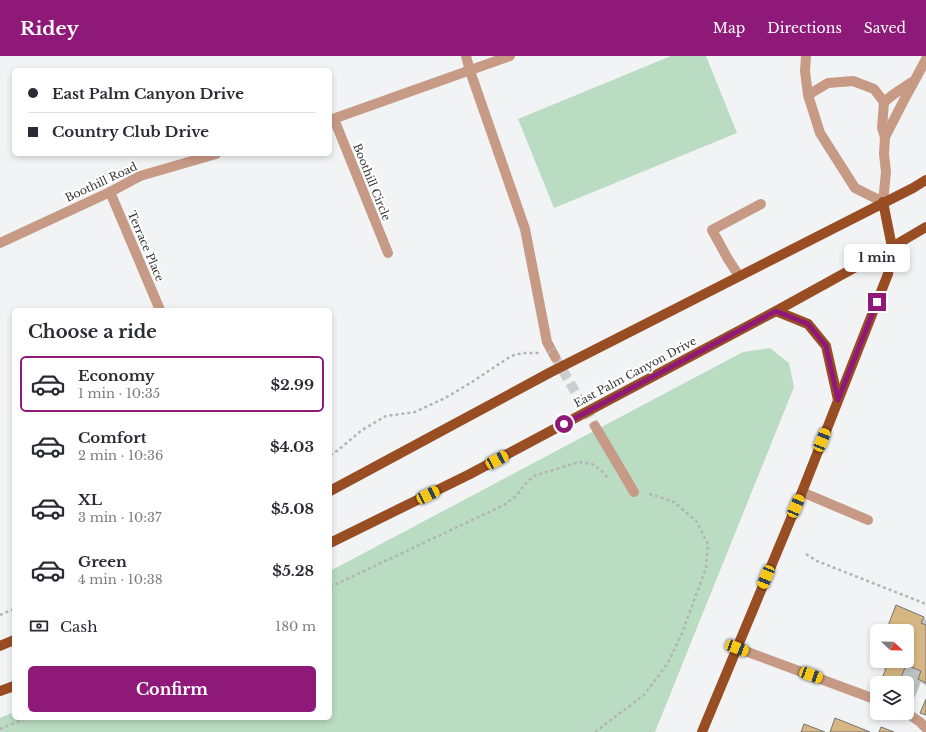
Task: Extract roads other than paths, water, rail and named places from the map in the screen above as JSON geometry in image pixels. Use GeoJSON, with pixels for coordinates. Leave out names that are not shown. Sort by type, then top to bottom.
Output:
{"type":"FeatureCollection","features":[{"type":"Feature","properties":{"kind":"main road"},"geometry":{"type":"LineString","coordinates":[[332,489],[551,372],[926,180]]}},
{"type":"Feature","properties":{"kind":"main road"},"geometry":{"type":"LineString","coordinates":[[702,732],[802,492],[888,274],[892,247],[883,202]]}},
{"type":"Feature","properties":{"kind":"main road","name":"East Palm Canyon Drive"},"geometry":{"type":"LineString","coordinates":[[332,542],[470,474],[776,311],[926,227]]}},
{"type":"Feature","properties":{"kind":"main road"},"geometry":{"type":"LineString","coordinates":[[776,311],[808,324],[826,346],[838,400]]}},
{"type":"Feature","properties":{"kind":"main road"},"geometry":{"type":"LineString","coordinates":[[0,646],[12,641]]}},
{"type":"Feature","properties":{"kind":"main road"},"geometry":{"type":"LineString","coordinates":[[0,691],[12,687]]}},
{"type":"Feature","properties":{"kind":"street"},"geometry":{"type":"LineString","coordinates":[[466,56],[525,229],[547,342],[553,353]]}},
{"type":"Feature","properties":{"kind":"street"},"geometry":{"type":"LineString","coordinates":[[332,120],[510,56]]}},
{"type":"Feature","properties":{"kind":"street"},"geometry":{"type":"LineString","coordinates":[[806,56],[805,71],[808,94],[820,133],[855,188],[883,202],[886,172],[884,154],[885,137],[882,128],[884,102],[874,89],[853,81],[828,83],[808,94]]}},
{"type":"Feature","properties":{"kind":"street"},"geometry":{"type":"LineString","coordinates":[[885,137],[926,59]]}},
{"type":"Feature","properties":{"kind":"street"},"geometry":{"type":"LineString","coordinates":[[884,102],[914,81]]}},
{"type":"Feature","properties":{"kind":"street","name":"Boothill Circle"},"geometry":{"type":"LineString","coordinates":[[332,120],[388,253]]}},
{"type":"Feature","properties":{"kind":"street","name":"Boothill Road"},"geometry":{"type":"LineString","coordinates":[[0,243],[110,192],[140,176],[209,156]]}},
{"type":"Feature","properties":{"kind":"street","name":"Terrace Place"},"geometry":{"type":"LineString","coordinates":[[110,192],[159,308]]}},
{"type":"Feature","properties":{"kind":"street"},"geometry":{"type":"LineString","coordinates":[[739,276],[712,230],[761,204]]}},
{"type":"Feature","properties":{"kind":"street"},"geometry":{"type":"LineString","coordinates":[[594,426],[634,492]]}},
{"type":"Feature","properties":{"kind":"street"},"geometry":{"type":"LineString","coordinates":[[802,492],[868,520]]}},
{"type":"Feature","properties":{"kind":"street"},"geometry":{"type":"LineString","coordinates":[[737,648],[870,697]]}},
{"type":"Feature","properties":{"kind":"street"},"geometry":{"type":"LineString","coordinates":[[914,718],[926,728]]}},
{"type":"Feature","properties":{"kind":"tunnel"},"geometry":{"type":"LineString","coordinates":[[555,357],[595,426]]}}]}
